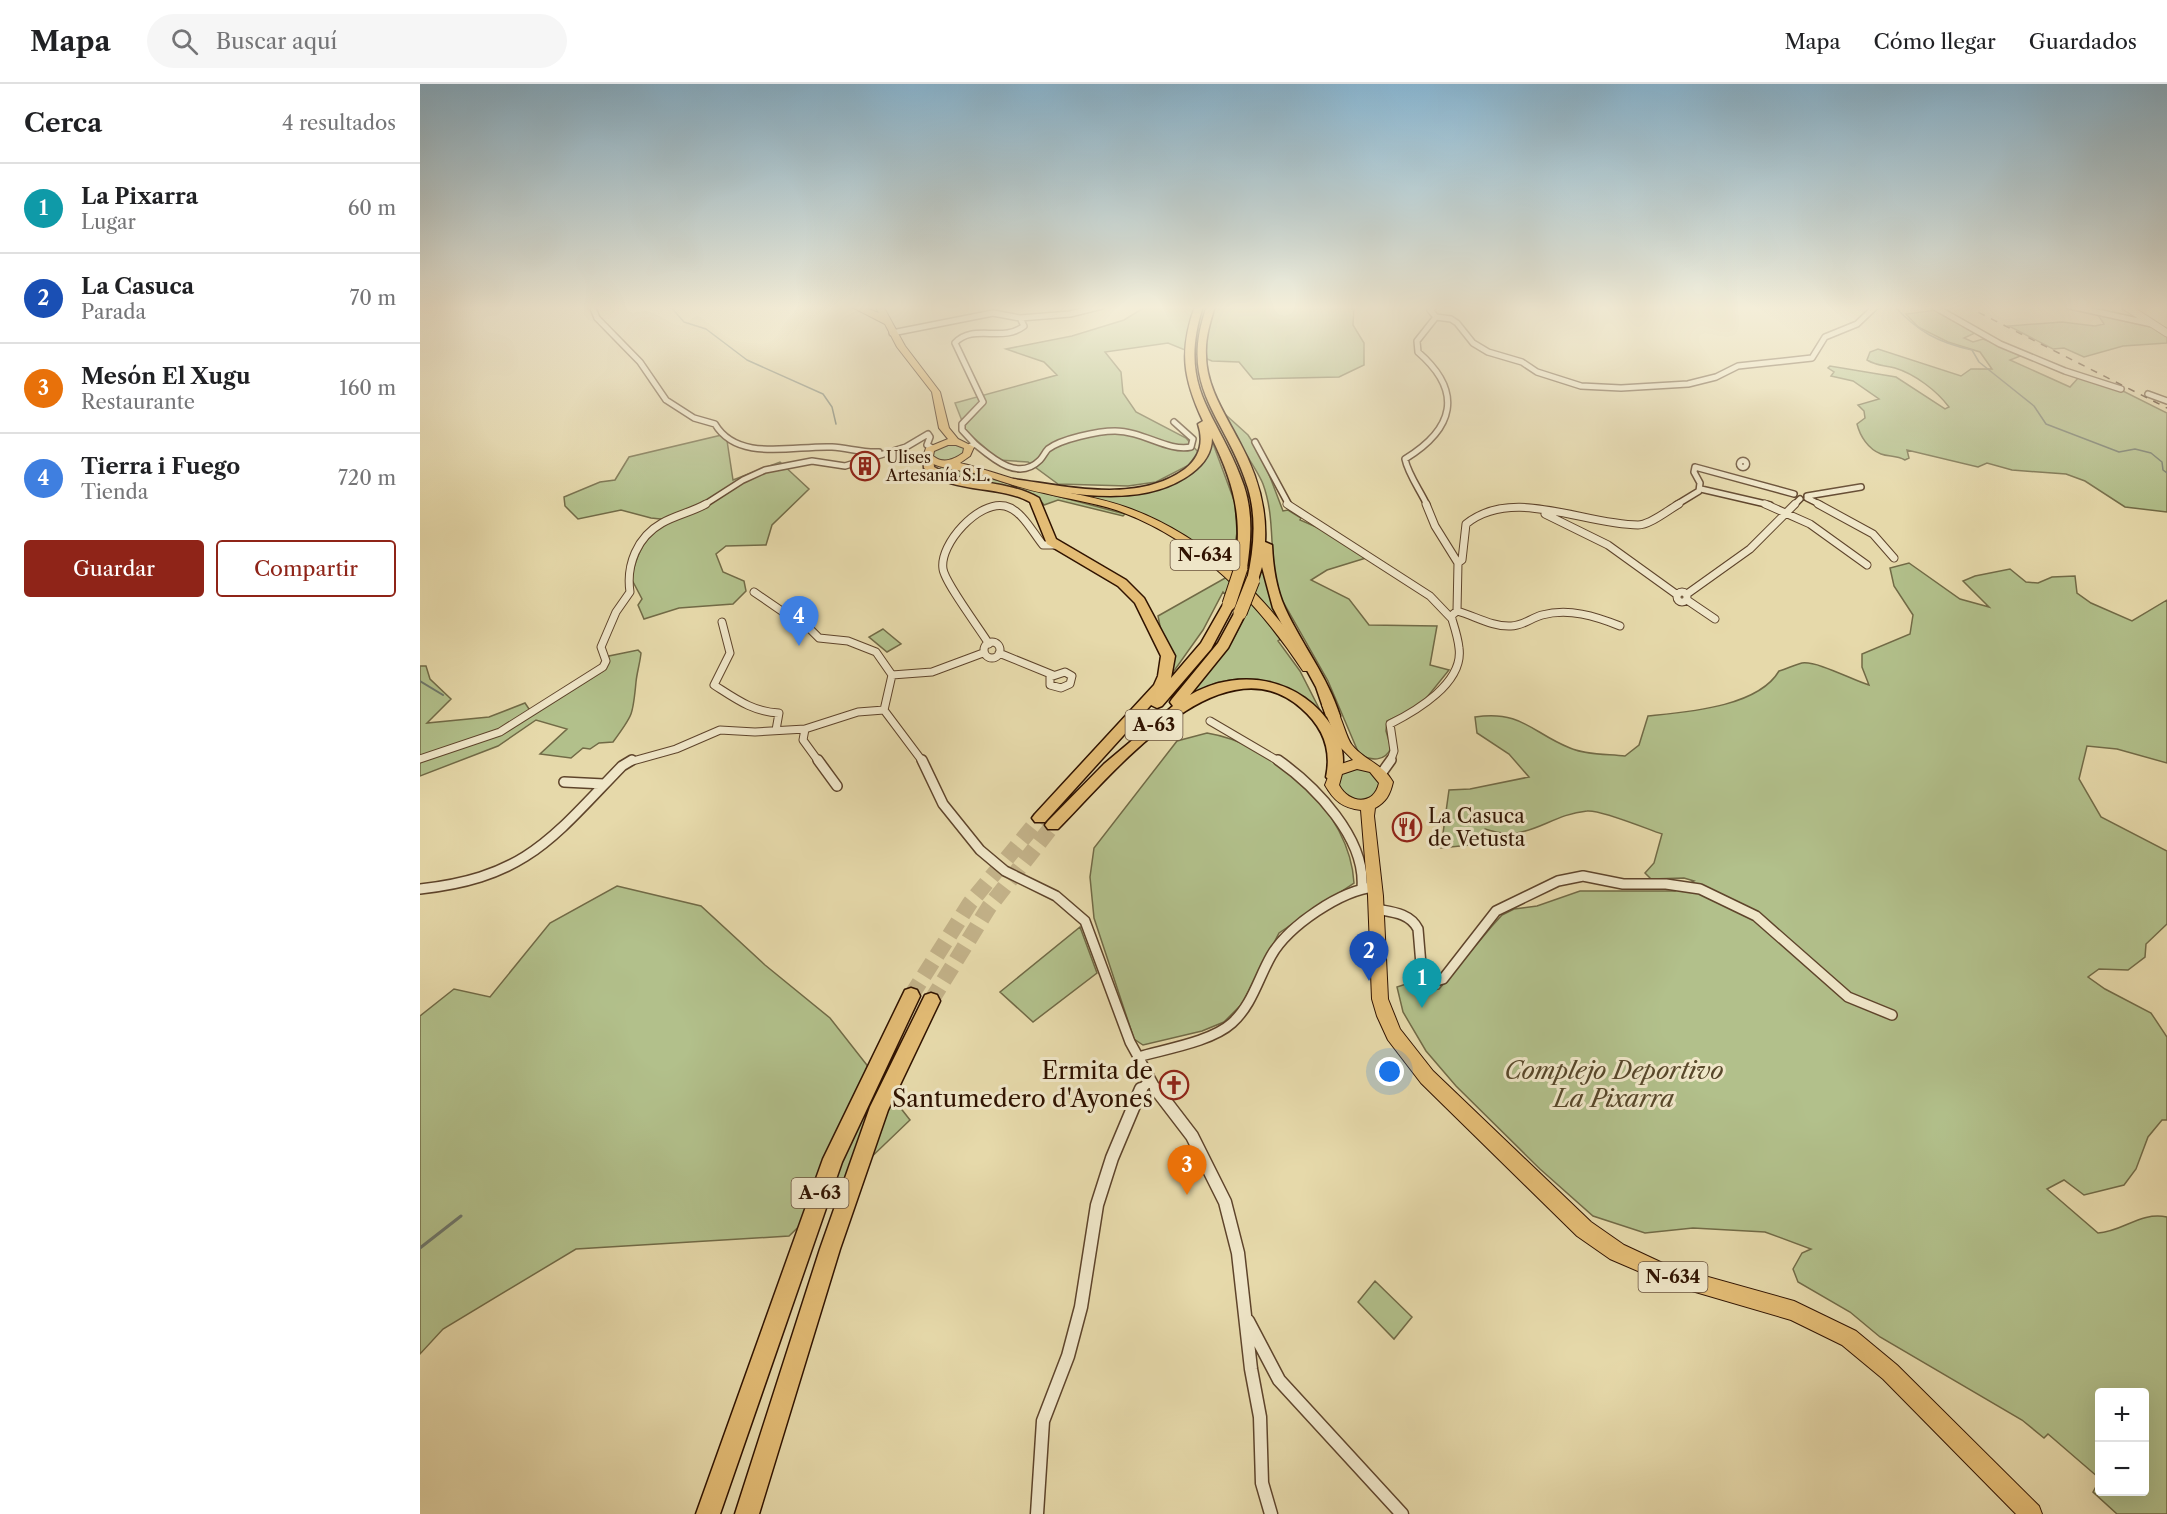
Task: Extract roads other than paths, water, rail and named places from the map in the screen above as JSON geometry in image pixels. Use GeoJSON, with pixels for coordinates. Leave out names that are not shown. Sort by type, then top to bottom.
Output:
{"type":"FeatureCollection","features":[{"type":"Feature","properties":{"kind":"highway"},"geometry":{"type":"LineString","coordinates":[[922,373],[936,392],[945,428],[955,442],[970,449]]}},
{"type":"Feature","properties":{"kind":"highway","name":"A-63"},"geometry":{"type":"LineString","coordinates":[[1190,373],[1192,390],[1242,498],[1245,523],[1241,568],[1234,609],[1223,645],[1191,686],[1109,768],[1047,821],[1064,791],[1175,684],[1234,609],[1252,580],[1260,540],[1260,519],[1254,488],[1212,404],[1202,373]]}},
{"type":"Feature","properties":{"kind":"highway"},"geometry":{"type":"LineString","coordinates":[[1013,482],[1076,490],[1128,491],[1158,486],[1180,477],[1203,456],[1208,441],[1192,390]]}},
{"type":"Feature","properties":{"kind":"highway"},"geometry":{"type":"LineString","coordinates":[[945,428],[933,450],[929,468],[941,466],[970,449]]}},
{"type":"Feature","properties":{"kind":"highway"},"geometry":{"type":"LineString","coordinates":[[933,450],[955,442]]}},
{"type":"Feature","properties":{"kind":"highway"},"geometry":{"type":"LineString","coordinates":[[970,449],[974,470]]}},
{"type":"Feature","properties":{"kind":"highway"},"geometry":{"type":"LineString","coordinates":[[1239,454],[1248,467],[1262,503],[1267,561],[1275,597],[1327,693],[1333,716]]}},
{"type":"Feature","properties":{"kind":"highway"},"geometry":{"type":"LineString","coordinates":[[941,466],[958,483],[1014,491],[1031,498],[1040,507],[1048,537],[1055,545],[1127,587],[1153,623],[1167,656],[1166,676],[1149,702],[1064,791]]}},
{"type":"Feature","properties":{"kind":"highway","name":"N-634"},"geometry":{"type":"LineString","coordinates":[[941,466],[974,470],[1127,511],[1156,523],[1197,549],[1237,581],[1280,629],[1308,670],[1333,716],[1346,747],[1366,765],[1381,774]]}},
{"type":"Feature","properties":{"kind":"highway"},"geometry":{"type":"LineString","coordinates":[[1109,768],[1168,717],[1200,694],[1227,684],[1253,683],[1274,687],[1304,701],[1330,734],[1338,755],[1338,772]]}},
{"type":"Feature","properties":{"kind":"highway"},"geometry":{"type":"LineString","coordinates":[[1338,772],[1346,747]]}},
{"type":"Feature","properties":{"kind":"highway"},"geometry":{"type":"LineString","coordinates":[[1338,772],[1366,765]]}},
{"type":"Feature","properties":{"kind":"highway","name":"N-634"},"geometry":{"type":"LineString","coordinates":[[1338,772],[1334,793],[1351,805],[1368,829]]}},
{"type":"Feature","properties":{"kind":"highway"},"geometry":{"type":"LineString","coordinates":[[1351,805],[1368,805],[1378,800],[1385,790],[1381,774]]}},
{"type":"Feature","properties":{"kind":"highway","name":"N-634"},"geometry":{"type":"LineString","coordinates":[[1368,805],[1369,887],[1376,909],[1378,996],[1387,1024],[1402,1049],[1584,1229],[1642,1265],[1668,1275],[1794,1311],[1849,1338],[1890,1372],[2031,1514]]}},
{"type":"Feature","properties":{"kind":"highway","name":"A-63"},"geometry":{"type":"LineString","coordinates":[[708,1514],[833,1159],[921,999],[875,1118],[830,1249],[747,1514]]}},
{"type":"Feature","properties":{"kind":"street"},"geometry":{"type":"LineString","coordinates":[[647,373],[666,400],[694,418],[715,424],[717,433],[727,440],[745,446],[833,447],[865,454],[906,447]]}},
{"type":"Feature","properties":{"kind":"street"},"geometry":{"type":"LineString","coordinates":[[969,373],[976,382],[983,402],[962,424],[962,430],[970,449],[1011,470],[1024,469],[1041,460],[1049,448],[1100,432],[1119,431],[1147,435],[1181,449],[1191,447],[1193,439],[1174,422]]}},
{"type":"Feature","properties":{"kind":"street"},"geometry":{"type":"LineString","coordinates":[[1438,373],[1448,391],[1448,412],[1426,446],[1405,459],[1407,470],[1417,482],[1435,526],[1458,563]]}},
{"type":"Feature","properties":{"kind":"street"},"geometry":{"type":"LineString","coordinates":[[1540,373],[1581,386],[1621,388],[1688,384],[1725,373]]}},
{"type":"Feature","properties":{"kind":"street"},"geometry":{"type":"LineString","coordinates":[[2070,373],[2121,389]]}},
{"type":"Feature","properties":{"kind":"street"},"geometry":{"type":"LineString","coordinates":[[2148,394],[2167,401]]}},
{"type":"Feature","properties":{"kind":"street"},"geometry":{"type":"LineString","coordinates":[[420,759],[500,732],[603,667],[606,661],[601,647],[615,612],[630,592],[628,578],[637,545],[661,523],[703,506],[743,480],[765,470],[812,461],[845,466],[906,447],[928,434],[930,437],[927,445],[933,450]]}},
{"type":"Feature","properties":{"kind":"street"},"geometry":{"type":"LineString","coordinates":[[1255,442],[1264,454],[1279,495],[1289,506],[1430,596],[1452,619],[1460,650],[1455,672],[1423,707],[1390,724],[1389,730],[1395,748],[1393,759],[1381,774]]}},
{"type":"Feature","properties":{"kind":"street"},"geometry":{"type":"LineString","coordinates":[[1738,477],[1742,466]]}},
{"type":"Feature","properties":{"kind":"street"},"geometry":{"type":"LineString","coordinates":[[1452,619],[1457,611],[1458,563],[1463,553],[1466,524],[1476,516],[1516,507],[1640,525],[1697,494],[1701,489],[1700,481],[1694,472],[1695,467],[1794,494],[1801,492],[1805,498],[1873,534],[1894,558]]}},
{"type":"Feature","properties":{"kind":"street"},"geometry":{"type":"LineString","coordinates":[[1687,597],[1750,549],[1805,498],[1861,487]]}},
{"type":"Feature","properties":{"kind":"street"},"geometry":{"type":"LineString","coordinates":[[1701,489],[1734,495],[1788,512],[1844,544],[1867,565]]}},
{"type":"Feature","properties":{"kind":"street"},"geometry":{"type":"LineString","coordinates":[[989,644],[943,571],[947,546],[972,520],[989,508],[999,506],[1012,509],[1037,535],[1043,545],[1055,545]]}},
{"type":"Feature","properties":{"kind":"street"},"geometry":{"type":"LineString","coordinates":[[1539,511],[1586,537],[1608,545],[1677,594],[1687,597],[1715,619]]}},
{"type":"Feature","properties":{"kind":"street"},"geometry":{"type":"LineString","coordinates":[[754,591],[786,614],[802,621],[819,638],[848,641],[876,652],[892,675],[884,710]]}},
{"type":"Feature","properties":{"kind":"street"},"geometry":{"type":"LineString","coordinates":[[1457,611],[1474,615],[1499,626],[1517,626],[1541,615],[1563,611],[1590,614],[1620,626]]}},
{"type":"Feature","properties":{"kind":"street"},"geometry":{"type":"LineString","coordinates":[[722,622],[730,653],[714,685],[755,709],[779,713],[776,730]]}},
{"type":"Feature","properties":{"kind":"street"},"geometry":{"type":"LineString","coordinates":[[983,653],[982,649],[989,644],[1000,645],[999,653]]}},
{"type":"Feature","properties":{"kind":"street"},"geometry":{"type":"LineString","coordinates":[[892,675],[932,672],[983,653],[992,656],[999,653],[1053,675]]}},
{"type":"Feature","properties":{"kind":"street"},"geometry":{"type":"LineString","coordinates":[[420,889],[468,883],[502,869],[547,843],[622,766],[635,758],[676,749],[710,732],[805,729],[858,712],[884,710]]}},
{"type":"Feature","properties":{"kind":"street"},"geometry":{"type":"LineString","coordinates":[[884,710],[920,756],[944,804],[980,850],[1005,871],[1056,896],[1085,921],[1149,1081],[1192,1136],[1225,1202],[1238,1253],[1251,1369],[1260,1416],[1262,1483],[1271,1514]]}},
{"type":"Feature","properties":{"kind":"street"},"geometry":{"type":"LineString","coordinates":[[1138,1057],[1217,1034],[1237,1021],[1247,1009],[1280,942],[1290,932],[1349,892],[1369,887],[1348,835],[1314,787],[1295,770],[1209,721]]}},
{"type":"Feature","properties":{"kind":"street"},"geometry":{"type":"LineString","coordinates":[[805,729],[803,740],[837,786]]}},
{"type":"Feature","properties":{"kind":"street"},"geometry":{"type":"LineString","coordinates":[[564,782],[604,784]]}},
{"type":"Feature","properties":{"kind":"street"},"geometry":{"type":"LineString","coordinates":[[1376,909],[1404,913],[1412,917],[1419,933],[1422,977],[1429,983],[1436,983],[1443,979],[1496,911],[1558,881],[1583,876],[1623,884],[1682,885],[1700,890],[1756,916],[1848,997],[1892,1015]]}},
{"type":"Feature","properties":{"kind":"street"},"geometry":{"type":"LineString","coordinates":[[1037,1514],[1043,1421],[1068,1356],[1081,1307],[1097,1205],[1112,1158],[1140,1091],[1149,1081]]}},
{"type":"Feature","properties":{"kind":"street"},"geometry":{"type":"LineString","coordinates":[[1245,1315],[1279,1380],[1402,1514]]}},
{"type":"Feature","properties":{"kind":"waterway"},"geometry":{"type":"LineString","coordinates":[[775,373],[823,394],[832,407],[836,424]]}},
{"type":"Feature","properties":{"kind":"waterway"},"geometry":{"type":"LineString","coordinates":[[1992,373],[2034,406],[2046,424],[2119,452],[2135,449],[2151,453],[2162,462],[2163,470],[2167,473]]}},
{"type":"Feature","properties":{"kind":"waterway"},"geometry":{"type":"LineString","coordinates":[[420,681],[443,695]]}},
{"type":"Feature","properties":{"kind":"waterway"},"geometry":{"type":"LineString","coordinates":[[420,1248],[461,1216]]}},
{"type":"Feature","properties":{"kind":"tunnel"},"geometry":{"type":"LineString","coordinates":[[911,996],[970,903],[1040,818]]}},
{"type":"Feature","properties":{"kind":"tunnel"},"geometry":{"type":"LineString","coordinates":[[931,1001],[989,907],[1053,825]]}},
{"type":"Feature","properties":{"kind":"railway"},"geometry":{"type":"LineString","coordinates":[[2098,373],[2167,408]]}},
{"type":"Feature","properties":{"kind":"place","name":"Ulises Artesanía S.L."},"geometry":{"type":"Point","coordinates":[865,466]}},
{"type":"Feature","properties":{"kind":"place","name":"Tierra i Fuego"},"geometry":{"type":"Point","coordinates":[799,646]}},
{"type":"Feature","properties":{"kind":"place","name":"La Casuca de Vetusta"},"geometry":{"type":"Point","coordinates":[1407,827]}},
{"type":"Feature","properties":{"kind":"place","name":"La Casuca"},"geometry":{"type":"Point","coordinates":[1369,981]}},
{"type":"Feature","properties":{"kind":"place","name":"La Pixarra"},"geometry":{"type":"Point","coordinates":[1422,1008]}},
{"type":"Feature","properties":{"kind":"place","name":"Ermita de Santumedero d'Ayones"},"geometry":{"type":"Point","coordinates":[1174,1085]}},
{"type":"Feature","properties":{"kind":"place","name":"Mesón El Xugu"},"geometry":{"type":"Point","coordinates":[1187,1195]}},
{"type":"Feature","properties":{"kind":"park label","name":"Complejo Deportivo La Pixarra"},"geometry":{"type":"Point","coordinates":[1614,1085]}}]}
